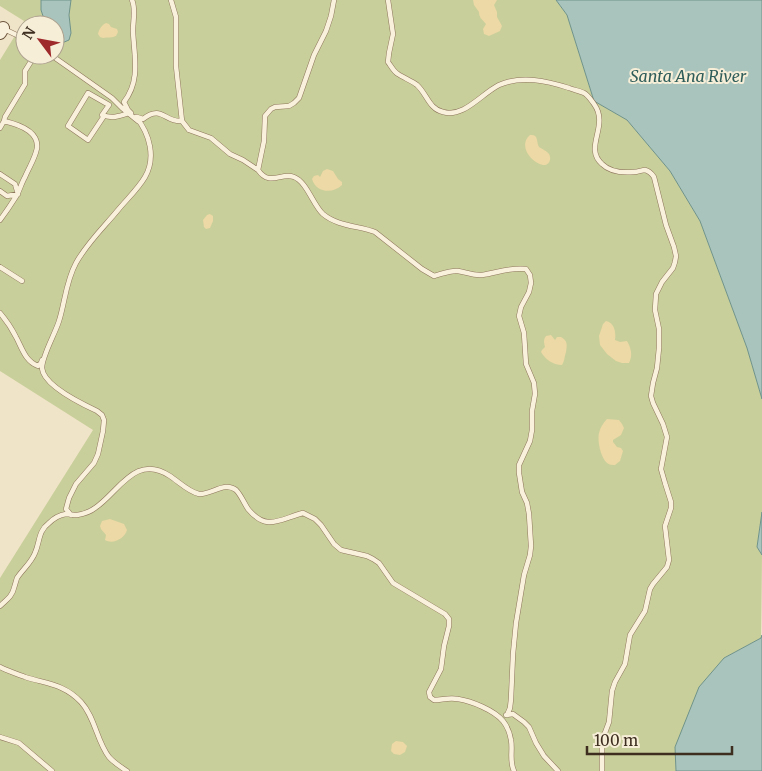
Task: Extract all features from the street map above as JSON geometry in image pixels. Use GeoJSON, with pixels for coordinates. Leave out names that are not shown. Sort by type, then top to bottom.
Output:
{"type":"FeatureCollection","features":[{"type":"Feature","properties":{"kind":"lane"},"geometry":{"type":"LineString","coordinates":[[117,103],[124,102],[128,97],[135,75],[134,5],[132,0]]}},
{"type":"Feature","properties":{"kind":"lane"},"geometry":{"type":"LineString","coordinates":[[171,0],[176,17],[176,66],[182,121],[189,130],[211,138],[230,154],[258,170],[262,176],[271,179],[289,176],[295,178],[325,216],[348,225],[375,232],[422,269],[434,276],[456,270],[481,275],[520,268],[526,269],[530,275],[529,292],[521,307],[519,316],[524,333],[526,364],[534,383],[535,394],[530,440],[519,465],[522,492],[529,514],[530,555],[524,575],[516,623],[511,699],[507,715]]}},
{"type":"Feature","properties":{"kind":"lane"},"geometry":{"type":"LineString","coordinates":[[258,170],[264,141],[265,116],[270,109],[289,106],[299,98],[314,55],[326,31],[334,0]]}},
{"type":"Feature","properties":{"kind":"lane"},"geometry":{"type":"LineString","coordinates":[[388,0],[393,34],[388,62],[397,74],[419,87],[430,105],[436,109],[443,112],[458,112],[500,85],[524,79],[563,86],[584,93],[589,97],[599,112],[600,123],[594,148],[601,164],[615,171],[626,173],[646,170],[651,173],[654,177],[666,225],[674,246],[676,256],[673,268],[662,282],[656,294],[655,310],[659,330],[659,343],[657,368],[651,396],[652,403],[663,424],[667,437],[662,469],[671,502],[665,526],[669,560],[667,567],[650,589],[645,610],[630,635],[625,664],[612,691],[609,722],[603,738],[602,771]]}},
{"type":"Feature","properties":{"kind":"lane"},"geometry":{"type":"LineString","coordinates":[[1,31],[15,36]]}},
{"type":"Feature","properties":{"kind":"lane"},"geometry":{"type":"LineString","coordinates":[[0,128],[25,84],[26,71],[29,65]]}},
{"type":"Feature","properties":{"kind":"lane"},"geometry":{"type":"LineString","coordinates":[[0,313],[16,337],[21,351],[32,364],[38,366],[57,324],[74,264],[89,240],[130,194],[145,174],[149,146],[137,120],[112,98],[65,65]]}},
{"type":"Feature","properties":{"kind":"lane"},"geometry":{"type":"LineString","coordinates":[[88,93],[109,106],[102,116],[104,116],[88,140],[68,126],[88,93]]}},
{"type":"Feature","properties":{"kind":"lane"},"geometry":{"type":"LineString","coordinates":[[124,102],[129,113],[136,117],[143,119],[154,113],[176,122],[182,121]]}},
{"type":"Feature","properties":{"kind":"lane"},"geometry":{"type":"LineString","coordinates":[[104,116],[113,118],[129,113]]}},
{"type":"Feature","properties":{"kind":"lane"},"geometry":{"type":"LineString","coordinates":[[71,515],[66,509],[67,504],[76,484],[94,464],[101,444],[104,420],[97,411],[58,389],[47,378],[42,369],[43,362],[59,323],[67,287],[75,264],[87,247],[130,197],[148,171],[151,149],[142,124],[136,117]]}},
{"type":"Feature","properties":{"kind":"lane"},"geometry":{"type":"LineString","coordinates":[[0,220],[18,194],[37,149],[37,143],[33,134],[17,125],[4,121]]}},
{"type":"Feature","properties":{"kind":"lane"},"geometry":{"type":"LineString","coordinates":[[0,174],[15,184],[18,194]]}},
{"type":"Feature","properties":{"kind":"lane"},"geometry":{"type":"LineString","coordinates":[[0,191],[7,196],[18,194]]}},
{"type":"Feature","properties":{"kind":"lane"},"geometry":{"type":"LineString","coordinates":[[0,267],[22,281]]}},
{"type":"Feature","properties":{"kind":"lane"},"geometry":{"type":"LineString","coordinates":[[0,606],[11,597],[16,579],[32,560],[39,538],[47,524],[66,514],[77,515],[94,509],[132,475],[150,469],[157,470],[164,472],[195,493],[204,494],[229,487],[235,489],[248,509],[256,517],[264,521],[271,523],[303,513],[315,519],[322,525],[334,544],[341,550],[374,559],[393,583],[445,614],[449,619],[450,626],[444,646],[441,669],[429,692],[430,697],[434,700],[458,698],[483,707],[500,718],[511,740],[512,767],[514,771]]}},
{"type":"Feature","properties":{"kind":"lane"},"geometry":{"type":"LineString","coordinates":[[0,667],[25,677],[55,684],[75,697],[89,714],[108,756],[127,771]]}},
{"type":"Feature","properties":{"kind":"lane"},"geometry":{"type":"LineString","coordinates":[[500,718],[513,714],[524,722],[529,727],[544,756],[558,771]]}},
{"type":"Feature","properties":{"kind":"lane"},"geometry":{"type":"LineString","coordinates":[[0,737],[19,743],[52,771]]}},
{"type":"Feature","properties":{"kind":"green space"},"geometry":{"type":"Polygon","coordinates":[[[0,0],[556,0],[567,15],[594,101],[627,120],[670,171],[700,221],[747,348],[762,399],[762,512],[757,547],[762,555],[761,638],[724,658],[675,747],[676,771],[0,771],[0,578],[93,430],[0,371],[0,60],[15,36],[15,65],[65,65],[65,15],[15,15],[0,6],[0,0]]]}},
{"type":"Feature","properties":{"kind":"sand"},"geometry":{"type":"Polygon","coordinates":[[[473,0],[497,0],[494,5],[502,26],[500,31],[489,36],[484,34],[483,29],[486,24],[480,17],[473,0]]]}},
{"type":"Feature","properties":{"kind":"sand"},"geometry":{"type":"Polygon","coordinates":[[[106,23],[117,29],[116,36],[100,37],[98,34],[99,30],[106,23]]]}},
{"type":"Feature","properties":{"kind":"sand"},"geometry":{"type":"Polygon","coordinates":[[[530,135],[535,136],[539,147],[549,154],[550,160],[547,164],[538,163],[527,153],[525,143],[530,135]]]}},
{"type":"Feature","properties":{"kind":"sand"},"geometry":{"type":"Polygon","coordinates":[[[327,169],[333,171],[342,182],[342,185],[338,188],[330,191],[317,187],[312,179],[318,175],[320,177],[323,171],[327,169]]]}},
{"type":"Feature","properties":{"kind":"sand"},"geometry":{"type":"Polygon","coordinates":[[[210,214],[213,216],[213,221],[210,228],[206,229],[203,220],[210,214]]]}},
{"type":"Feature","properties":{"kind":"sand"},"geometry":{"type":"Polygon","coordinates":[[[606,321],[613,326],[615,340],[620,342],[627,341],[630,346],[631,357],[629,363],[616,361],[600,345],[599,336],[606,321]]]}},
{"type":"Feature","properties":{"kind":"sand"},"geometry":{"type":"Polygon","coordinates":[[[551,335],[555,340],[557,337],[561,337],[566,342],[566,352],[562,365],[550,361],[541,352],[545,347],[545,337],[551,335]]]}},
{"type":"Feature","properties":{"kind":"sand"},"geometry":{"type":"Polygon","coordinates":[[[607,419],[619,420],[624,428],[621,435],[613,440],[617,447],[623,451],[620,461],[615,465],[605,461],[599,445],[599,431],[607,419]]]}},
{"type":"Feature","properties":{"kind":"sand"},"geometry":{"type":"Polygon","coordinates":[[[110,519],[124,524],[127,530],[121,538],[112,542],[105,540],[106,535],[100,526],[102,521],[110,519]]]}},
{"type":"Feature","properties":{"kind":"sand"},"geometry":{"type":"Polygon","coordinates":[[[396,741],[403,742],[407,746],[405,752],[400,755],[394,754],[391,751],[392,744],[396,741]]]}},
{"type":"Feature","properties":{"kind":"water"},"geometry":{"type":"Polygon","coordinates":[[[41,0],[71,0],[69,15],[71,33],[69,40],[65,42],[65,15],[43,15],[41,0]]]}},
{"type":"Feature","properties":{"kind":"water","name":"Santa Ana River"},"geometry":{"type":"Polygon","coordinates":[[[556,0],[762,0],[762,399],[747,348],[700,221],[670,171],[627,120],[594,101],[567,15],[556,0]]]}},
{"type":"Feature","properties":{"kind":"water"},"geometry":{"type":"Polygon","coordinates":[[[762,512],[762,555],[757,547],[762,512]]]}},
{"type":"Feature","properties":{"kind":"water"},"geometry":{"type":"Polygon","coordinates":[[[762,635],[762,771],[676,771],[675,747],[699,687],[724,658],[761,638],[762,635]]]}}]}
